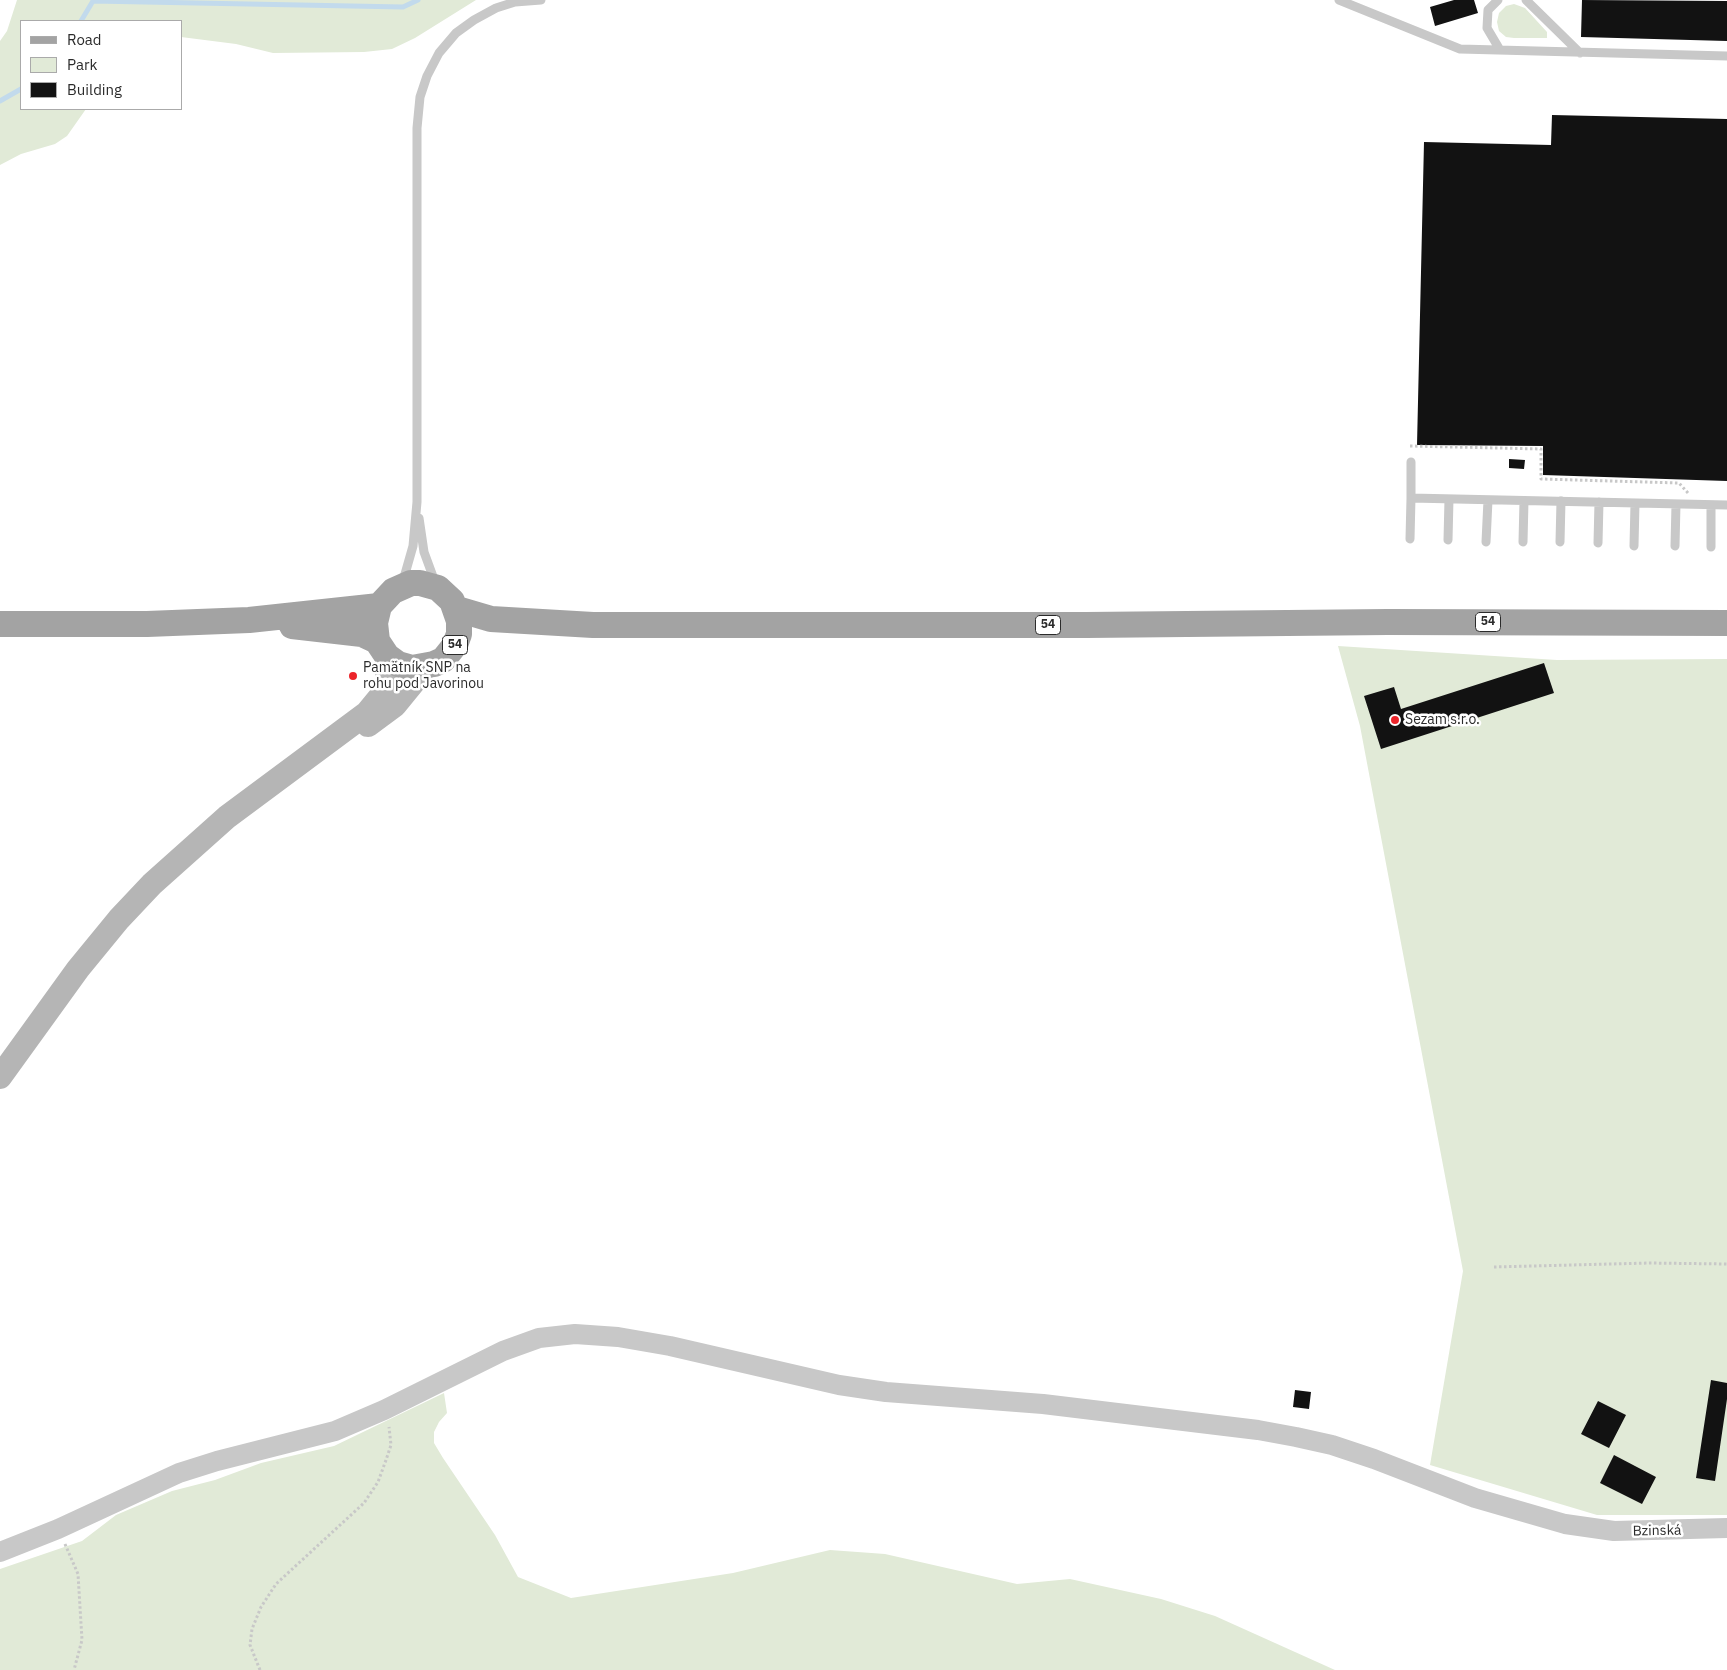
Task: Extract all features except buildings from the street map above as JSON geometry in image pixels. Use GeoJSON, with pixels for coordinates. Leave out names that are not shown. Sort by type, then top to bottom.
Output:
{"type":"FeatureCollection","features":[{"type":"Feature","properties":{"kind":"main road"},"geometry":{"type":"LineString","coordinates":[[0,1078],[78,969],[119,918],[152,884],[227,817],[367,713],[381,696],[387,680],[382,648],[375,623],[379,606],[389,594],[402,586],[420,583],[438,588],[452,601],[457,609]]}},
{"type":"Feature","properties":{"kind":"main road"},"geometry":{"type":"LineString","coordinates":[[0,624],[147,624],[249,620],[379,606]]}},
{"type":"Feature","properties":{"kind":"main road","name":"54"},"geometry":{"type":"LineString","coordinates":[[457,609],[490,619],[592,625],[1086,625],[1388,622],[1727,623]]}},
{"type":"Feature","properties":{"kind":"main road","name":"54"},"geometry":{"type":"LineString","coordinates":[[426,667],[443,660],[455,645],[459,634],[460,621],[457,609]]}},
{"type":"Feature","properties":{"kind":"main road"},"geometry":{"type":"LineString","coordinates":[[249,620],[362,634],[382,648],[398,664],[412,668],[426,667]]}},
{"type":"Feature","properties":{"kind":"main road","name":"54"},"geometry":{"type":"LineString","coordinates":[[455,645],[494,632],[592,625]]}},
{"type":"Feature","properties":{"kind":"main road"},"geometry":{"type":"LineString","coordinates":[[304,761],[385,714],[404,696],[426,667]]}},
{"type":"Feature","properties":{"kind":"street","name":"Bzinská"},"geometry":{"type":"LineString","coordinates":[[0,1552],[58,1529],[179,1472],[335,1431],[384,1410],[480,1360],[522,1344],[553,1336],[596,1335],[670,1346],[839,1384],[886,1392],[1043,1404],[1296,1436],[1332,1445],[1374,1459],[1475,1498],[1540,1519],[1588,1528],[1614,1531],[1662,1532],[1727,1528]]}},
{"type":"Feature","properties":{"kind":"lane"},"geometry":{"type":"LineString","coordinates":[[402,586],[413,546],[416,502],[417,128],[420,97],[426,76],[439,53],[456,33],[496,8],[515,2],[541,0]]}},
{"type":"Feature","properties":{"kind":"lane"},"geometry":{"type":"LineString","coordinates":[[1339,0],[1460,49],[1727,56]]}},
{"type":"Feature","properties":{"kind":"lane"},"geometry":{"type":"LineString","coordinates":[[1498,0],[1488,10],[1487,28],[1500,50]]}},
{"type":"Feature","properties":{"kind":"lane"},"geometry":{"type":"LineString","coordinates":[[1526,0],[1580,53]]}},
{"type":"Feature","properties":{"kind":"lane"},"geometry":{"type":"LineString","coordinates":[[1410,539],[1412,462]]}},
{"type":"Feature","properties":{"kind":"lane"},"geometry":{"type":"LineString","coordinates":[[1411,498],[1727,505]]}},
{"type":"Feature","properties":{"kind":"lane"},"geometry":{"type":"LineString","coordinates":[[1448,540],[1449,499]]}},
{"type":"Feature","properties":{"kind":"lane"},"geometry":{"type":"LineString","coordinates":[[1486,542],[1488,500]]}},
{"type":"Feature","properties":{"kind":"lane"},"geometry":{"type":"LineString","coordinates":[[1523,542],[1524,501]]}},
{"type":"Feature","properties":{"kind":"lane"},"geometry":{"type":"LineString","coordinates":[[1560,542],[1561,501]]}},
{"type":"Feature","properties":{"kind":"lane"},"geometry":{"type":"LineString","coordinates":[[416,502],[424,552],[438,588]]}},
{"type":"Feature","properties":{"kind":"lane"},"geometry":{"type":"LineString","coordinates":[[1598,543],[1599,502]]}},
{"type":"Feature","properties":{"kind":"lane"},"geometry":{"type":"LineString","coordinates":[[1634,546],[1635,503]]}},
{"type":"Feature","properties":{"kind":"lane"},"geometry":{"type":"LineString","coordinates":[[1675,546],[1676,504]]}},
{"type":"Feature","properties":{"kind":"lane"},"geometry":{"type":"LineString","coordinates":[[1711,547],[1712,505]]}},
{"type":"Feature","properties":{"kind":"path"},"geometry":{"type":"LineString","coordinates":[[1410,446],[1541,449],[1541,479],[1679,483],[1691,496]]}},
{"type":"Feature","properties":{"kind":"path"},"geometry":{"type":"LineString","coordinates":[[1494,1267],[1727,1264]]}},
{"type":"Feature","properties":{"kind":"path"},"geometry":{"type":"LineString","coordinates":[[260,1670],[250,1646],[252,1629],[261,1606],[276,1584],[364,1503],[378,1482],[391,1445],[390,1427],[384,1410]]}},
{"type":"Feature","properties":{"kind":"path"},"geometry":{"type":"LineString","coordinates":[[58,1529],[78,1574],[82,1640],[74,1670]]}},
{"type":"Feature","properties":{"kind":"green space"},"geometry":{"type":"Polygon","coordinates":[[[17,0],[476,0],[415,38],[392,49],[364,52],[273,53],[236,44],[182,37],[182,20],[20,20],[20,110],[85,110],[67,136],[55,144],[21,154],[0,165],[0,41],[7,31],[17,0]]]}},
{"type":"Feature","properties":{"kind":"green space"},"geometry":{"type":"Polygon","coordinates":[[[1514,4],[1525,8],[1547,32],[1547,38],[1506,37],[1499,31],[1497,22],[1499,13],[1506,6],[1514,4]]]}},
{"type":"Feature","properties":{"kind":"green space"},"geometry":{"type":"Polygon","coordinates":[[[1338,646],[1557,660],[1727,659],[1727,1515],[1597,1515],[1430,1465],[1463,1271],[1360,726],[1338,646]]]}},
{"type":"Feature","properties":{"kind":"green space"},"geometry":{"type":"Polygon","coordinates":[[[444,1393],[447,1413],[439,1422],[434,1432],[434,1443],[443,1458],[495,1535],[518,1577],[571,1598],[733,1573],[830,1550],[885,1554],[1017,1584],[1070,1579],[1161,1599],[1215,1616],[1335,1670],[0,1670],[0,1569],[82,1541],[116,1515],[172,1491],[215,1480],[261,1463],[334,1446],[444,1393]]]}},
{"type":"Feature","properties":{"kind":"waterway"},"geometry":{"type":"LineString","coordinates":[[82,20],[93,1],[403,7],[418,0]]}},
{"type":"Feature","properties":{"kind":"waterway"},"geometry":{"type":"LineString","coordinates":[[0,101],[20,90]]}},
{"type":"Feature","properties":{"kind":"place","name":"Pamätník SNP na rohu pod Javorinou"},"geometry":{"type":"Point","coordinates":[353,676]}},
{"type":"Feature","properties":{"kind":"place","name":"Sezam s.r.o."},"geometry":{"type":"Point","coordinates":[1395,720]}}]}
